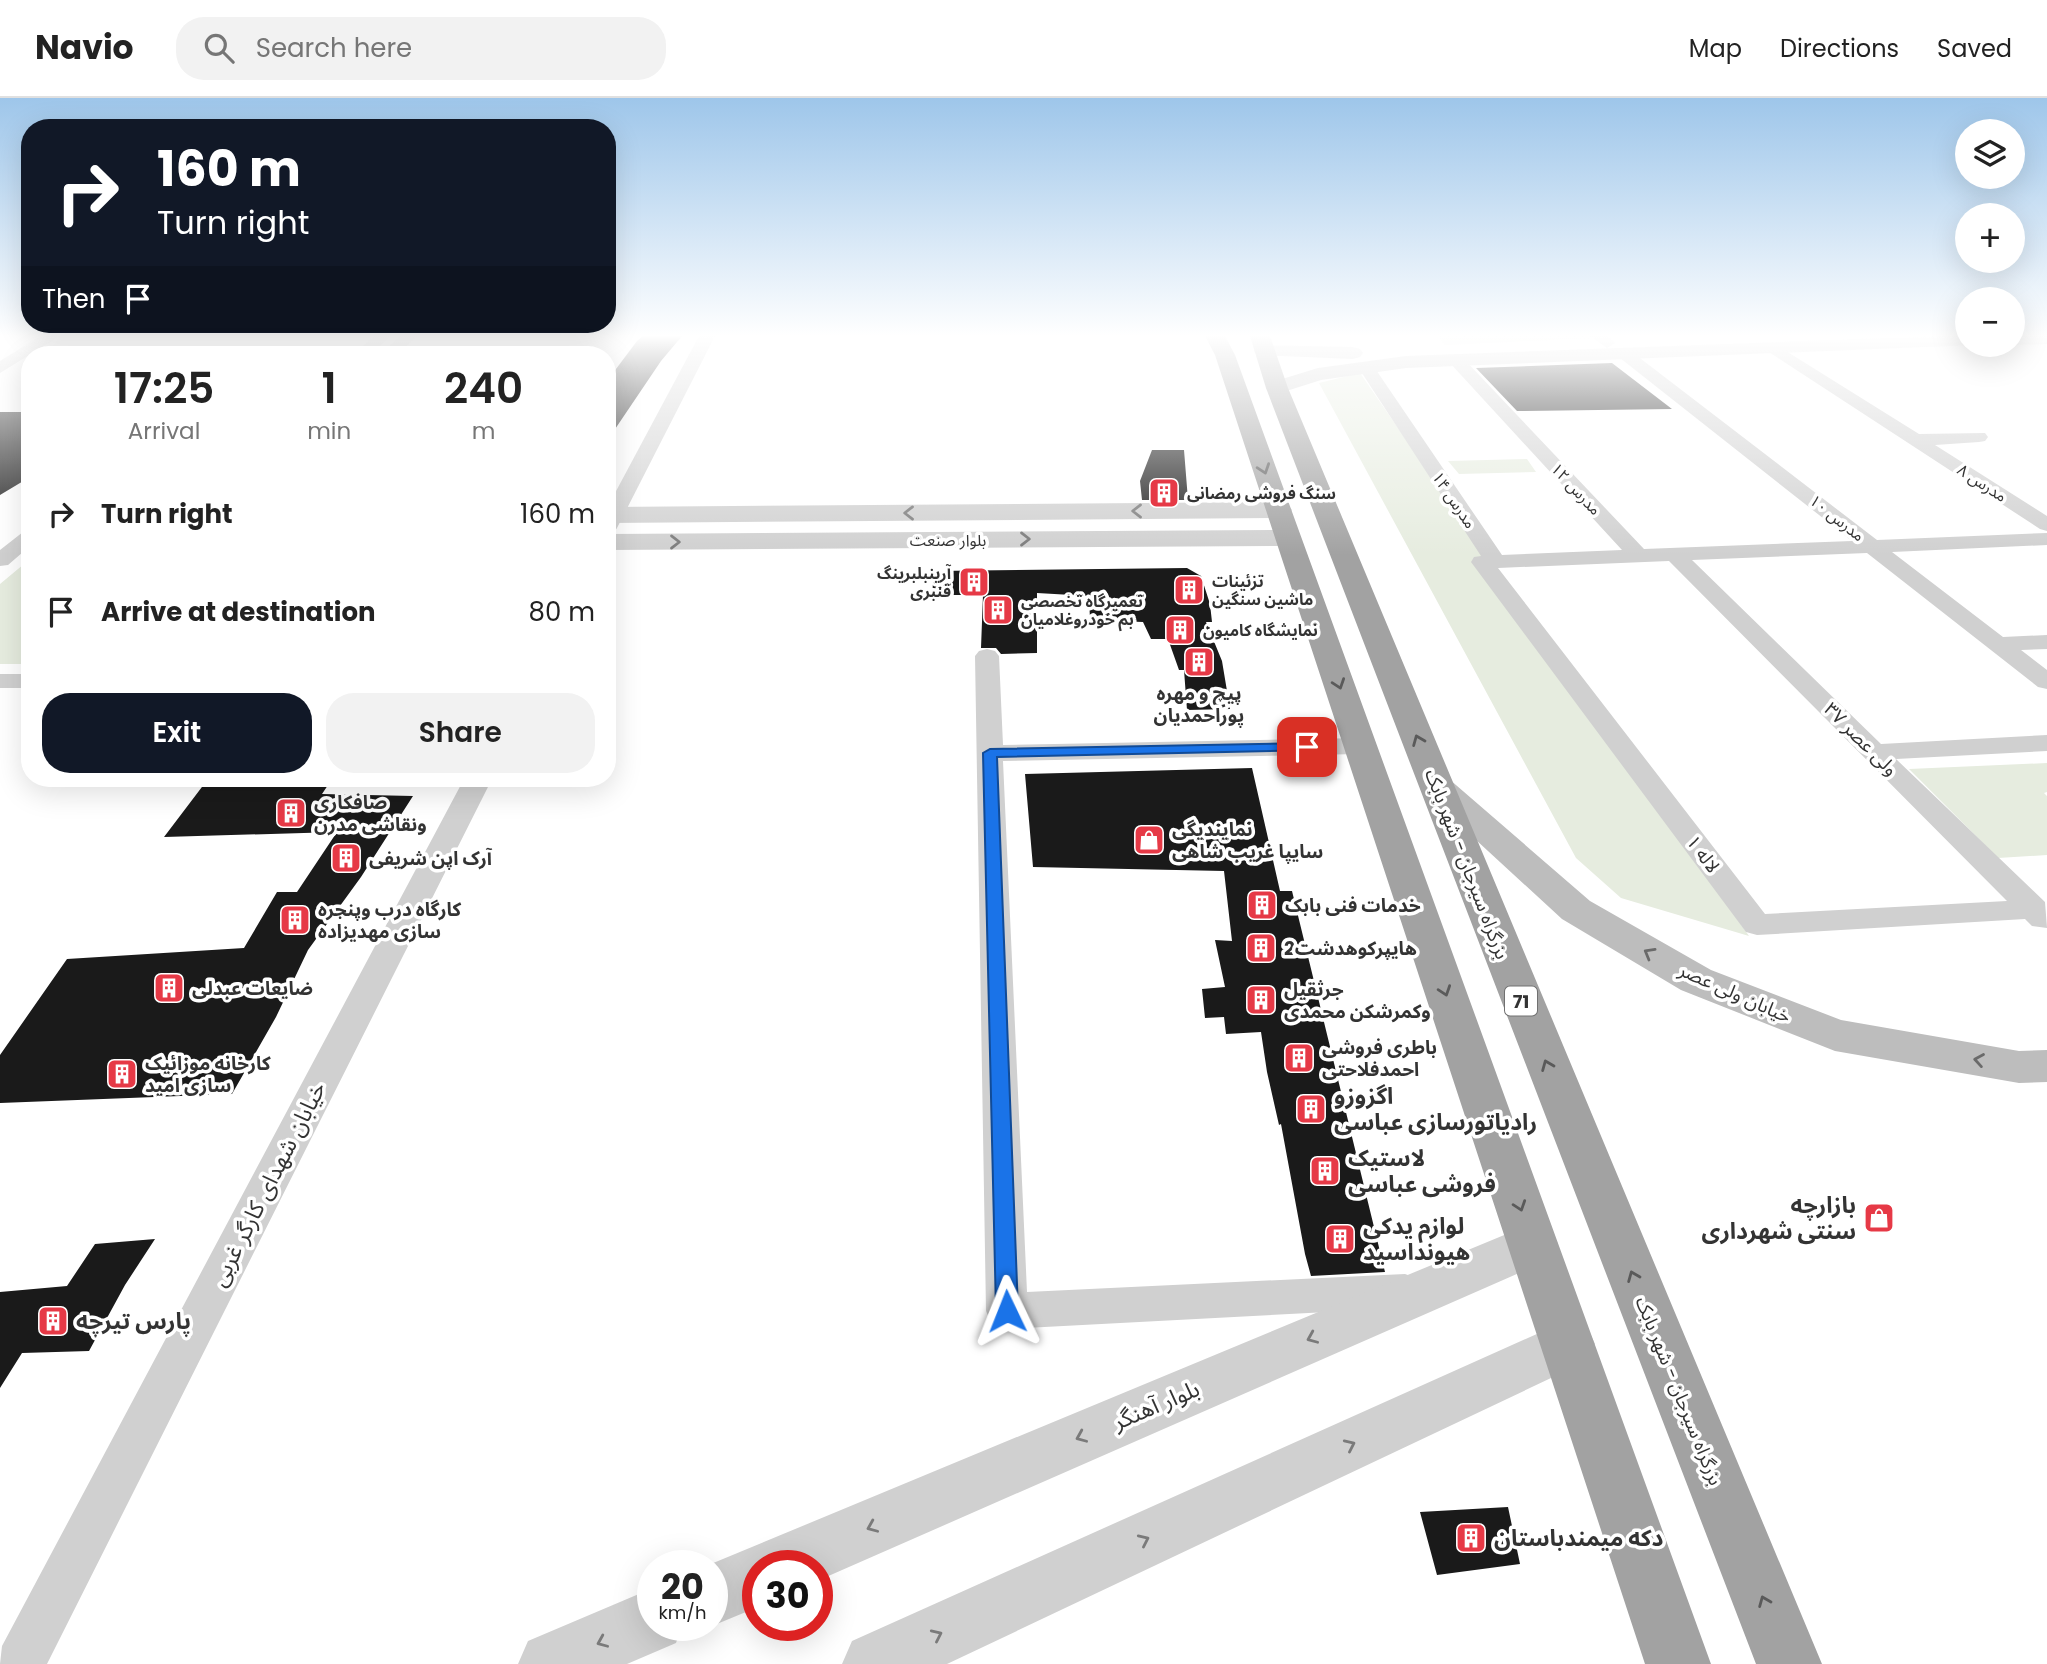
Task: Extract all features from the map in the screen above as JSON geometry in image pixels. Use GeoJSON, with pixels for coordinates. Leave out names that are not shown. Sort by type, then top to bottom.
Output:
{"type":"FeatureCollection","features":[{"type":"Feature","properties":{"kind":"highway"},"geometry":{"type":"LineString","coordinates":[[1244,409],[1678,1664]]}},
{"type":"Feature","properties":{"kind":"highway","name":"بزرگراه سیرجان - شهر بابک"},"geometry":{"type":"LineString","coordinates":[[1287,409],[1789,1664]]}},
{"type":"Feature","properties":{"kind":"main road","name":"خیابان ولی عصر"},"geometry":{"type":"LineString","coordinates":[[1437,786],[1576,910],[1696,980],[1835,1035],[2019,1067],[2047,1066]]}},
{"type":"Feature","properties":{"kind":"street"},"geometry":{"type":"LineString","coordinates":[[616,509],[668,409]]}},
{"type":"Feature","properties":{"kind":"street","name":"مدرس ۱۴"},"geometry":{"type":"LineString","coordinates":[[1392,409],[1489,562]]}},
{"type":"Feature","properties":{"kind":"street","name":"مدرس ۱۲"},"geometry":{"type":"LineString","coordinates":[[1502,409],[1639,556]]}},
{"type":"Feature","properties":{"kind":"street","name":"مدرس ۱۰"},"geometry":{"type":"LineString","coordinates":[[1696,409],[2047,682]]}},
{"type":"Feature","properties":{"kind":"street","name":"مدرس ۸"},"geometry":{"type":"LineString","coordinates":[[1869,409],[2047,526]]}},
{"type":"Feature","properties":{"kind":"street"},"geometry":{"type":"LineString","coordinates":[[1916,440],[1979,437]]}},
{"type":"Feature","properties":{"kind":"street","name":"بلوار صنعت"},"geometry":{"type":"LineString","coordinates":[[616,518],[1283,524]]}},
{"type":"Feature","properties":{"kind":"street","name":"بلوار صنعت"},"geometry":{"type":"LineString","coordinates":[[616,542],[1283,524]]}},
{"type":"Feature","properties":{"kind":"street"},"geometry":{"type":"LineString","coordinates":[[0,532],[21,533]]}},
{"type":"Feature","properties":{"kind":"street"},"geometry":{"type":"LineString","coordinates":[[1489,562],[2047,540]]}},
{"type":"Feature","properties":{"kind":"street"},"geometry":{"type":"LineString","coordinates":[[0,560],[21,542]]}},
{"type":"Feature","properties":{"kind":"street","name":"ولی عصر ۳۷"},"geometry":{"type":"LineString","coordinates":[[1675,555],[2040,916]]}},
{"type":"Feature","properties":{"kind":"street","name":"لاله ۱"},"geometry":{"type":"LineString","coordinates":[[1489,562],[1757,925],[2040,916]]}},
{"type":"Feature","properties":{"kind":"street"},"geometry":{"type":"LineString","coordinates":[[1998,644],[2047,642]]}},
{"type":"Feature","properties":{"kind":"street"},"geometry":{"type":"LineString","coordinates":[[987,656],[1007,1311],[1427,1289]]}},
{"type":"Feature","properties":{"kind":"street"},"geometry":{"type":"LineString","coordinates":[[1875,752],[2047,743]]}},
{"type":"Feature","properties":{"kind":"street"},"geometry":{"type":"LineString","coordinates":[[990,753],[1360,746]]}},
{"type":"Feature","properties":{"kind":"street","name":"خیابان شهدای کارگر غربی"},"geometry":{"type":"LineString","coordinates":[[20,1664],[474,787]]}},
{"type":"Feature","properties":{"kind":"street","name":"بلوار آهنگر"},"geometry":{"type":"LineString","coordinates":[[817,1550],[1533,1244]]}},
{"type":"Feature","properties":{"kind":"street"},"geometry":{"type":"LineString","coordinates":[[875,1664],[1568,1345]]}},
{"type":"Feature","properties":{"kind":"street"},"geometry":{"type":"LineString","coordinates":[[551,1664],[637,1627]]}},
{"type":"Feature","properties":{"kind":"shaded area"},"geometry":{"type":"Polygon","coordinates":[[[1333,409],[1385,409],[1749,936],[1621,898],[1576,858],[1333,409]]]}},
{"type":"Feature","properties":{"kind":"shaded area"},"geometry":{"type":"Polygon","coordinates":[[[1527,459],[1536,472],[1459,474],[1448,461],[1527,459]]]}},
{"type":"Feature","properties":{"kind":"shaded area"},"geometry":{"type":"Polygon","coordinates":[[[21,566],[21,664],[0,664],[0,584],[21,566]]]}},
{"type":"Feature","properties":{"kind":"shaded area"},"geometry":{"type":"Polygon","coordinates":[[[2047,763],[2047,792],[2044,793],[2047,796],[2047,855],[1998,858],[1909,769],[2047,763]]]}},
{"type":"Feature","properties":{"kind":"building"},"geometry":{"type":"Polygon","coordinates":[[[616,409],[629,409],[616,428],[616,409]]]}},
{"type":"Feature","properties":{"kind":"building"},"geometry":{"type":"Polygon","coordinates":[[[1515,409],[1666,409],[1517,411],[1515,409]]]}},
{"type":"Feature","properties":{"kind":"building"},"geometry":{"type":"Polygon","coordinates":[[[0,412],[21,412],[21,482],[0,495],[0,412]]]}},
{"type":"Feature","properties":{"kind":"building"},"geometry":{"type":"Polygon","coordinates":[[[1152,450],[1184,450],[1188,500],[1142,500],[1140,481],[1152,450]]]}},
{"type":"Feature","properties":{"kind":"building"},"geometry":{"type":"Polygon","coordinates":[[[1187,568],[1201,576],[1210,604],[1212,622],[1206,622],[1222,661],[1230,709],[1187,710],[1184,670],[1179,670],[1168,639],[1151,639],[1143,622],[1090,620],[1089,596],[1037,593],[1037,653],[1001,654],[996,648],[981,648],[983,595],[932,595],[934,571],[1187,568]]]}},
{"type":"Feature","properties":{"kind":"building"},"geometry":{"type":"Polygon","coordinates":[[[1252,768],[1280,891],[1292,891],[1385,1272],[1311,1276],[1281,1124],[1279,1125],[1267,1072],[1261,1032],[1226,1034],[1224,1017],[1205,1018],[1202,989],[1225,987],[1215,940],[1232,941],[1224,871],[1033,867],[1025,774],[1252,768]]]}},
{"type":"Feature","properties":{"kind":"building"},"geometry":{"type":"Polygon","coordinates":[[[202,787],[327,787],[322,794],[413,796],[361,877],[308,950],[276,1017],[232,1094],[0,1103],[0,1055],[67,959],[244,948],[277,892],[297,892],[337,832],[164,837],[202,787]]]}},
{"type":"Feature","properties":{"kind":"building","name":"پارس تیرچه"},"geometry":{"type":"Polygon","coordinates":[[[155,1239],[125,1285],[89,1351],[22,1353],[0,1388],[0,1292],[67,1286],[95,1244],[155,1239]]]}},
{"type":"Feature","properties":{"kind":"building","name":"دکه میمندباستان"},"geometry":{"type":"Polygon","coordinates":[[[1508,1507],[1520,1564],[1437,1575],[1420,1512],[1508,1507]]]}},
{"type":"Feature","properties":{"kind":"place","name":"سنگ فروشی رمضانی"},"geometry":{"type":"Point","coordinates":[1164,493]}},
{"type":"Feature","properties":{"kind":"place","name":"آرینبلبرینگ قنبری"},"geometry":{"type":"Point","coordinates":[974,582]}},
{"type":"Feature","properties":{"kind":"place","name":"تزئینات ماشین سنگین"},"geometry":{"type":"Point","coordinates":[1189,590]}},
{"type":"Feature","properties":{"kind":"place","name":"تعمیرگاه تخصصی بم خودروغلامیان"},"geometry":{"type":"Point","coordinates":[998,610]}},
{"type":"Feature","properties":{"kind":"place","name":"نمایشگاه کامیون"},"geometry":{"type":"Point","coordinates":[1180,630]}},
{"type":"Feature","properties":{"kind":"place","name":"پیچ و مهره پوراحمدیان"},"geometry":{"type":"Point","coordinates":[1199,662]}},
{"type":"Feature","properties":{"kind":"place","name":"صافکاری ونقاشی مدرن"},"geometry":{"type":"Point","coordinates":[291,813]}},
{"type":"Feature","properties":{"kind":"place","name":"نمایندیگی سایپا غریب شاهی"},"geometry":{"type":"Point","coordinates":[1149,840]}},
{"type":"Feature","properties":{"kind":"place","name":"آرک اپن شریفی"},"geometry":{"type":"Point","coordinates":[346,858]}},
{"type":"Feature","properties":{"kind":"place","name":"خدمات فنی بابک"},"geometry":{"type":"Point","coordinates":[1262,905]}},
{"type":"Feature","properties":{"kind":"place","name":"کارگاه درب وپنجره سازی مهدیزاده"},"geometry":{"type":"Point","coordinates":[295,920]}},
{"type":"Feature","properties":{"kind":"place","name":"هایپرکوهدشت2"},"geometry":{"type":"Point","coordinates":[1261,948]}},
{"type":"Feature","properties":{"kind":"place","name":"ضایعات عبدلی"},"geometry":{"type":"Point","coordinates":[169,988]}},
{"type":"Feature","properties":{"kind":"place","name":"جرثقیل وکمرشکن محمدی"},"geometry":{"type":"Point","coordinates":[1261,1000]}},
{"type":"Feature","properties":{"kind":"place","name":"باطری فروشی احمدفلاحتی"},"geometry":{"type":"Point","coordinates":[1299,1058]}},
{"type":"Feature","properties":{"kind":"place","name":"کارخانه موزائیک سازی امید"},"geometry":{"type":"Point","coordinates":[122,1074]}},
{"type":"Feature","properties":{"kind":"place","name":"اگزوزو رادیاتورسازی عباسی"},"geometry":{"type":"Point","coordinates":[1311,1109]}},
{"type":"Feature","properties":{"kind":"place","name":"لاستیک فروشی عباسی"},"geometry":{"type":"Point","coordinates":[1325,1171]}},
{"type":"Feature","properties":{"kind":"place","name":"بازارچه سنتی شهرداری"},"geometry":{"type":"Point","coordinates":[1879,1218]}},
{"type":"Feature","properties":{"kind":"place","name":"لوازم یدکی هیونداسید"},"geometry":{"type":"Point","coordinates":[1340,1239]}},
{"type":"Feature","properties":{"kind":"place","name":"پارس تیرچه"},"geometry":{"type":"Point","coordinates":[53,1321]}},
{"type":"Feature","properties":{"kind":"place","name":"دکه میمندباستان"},"geometry":{"type":"Point","coordinates":[1471,1538]}},
{"type":"Feature","properties":{"kind":"route"},"geometry":{"type":"LineString","coordinates":[[1007,1311],[990,753],[1307,747]]}}]}
